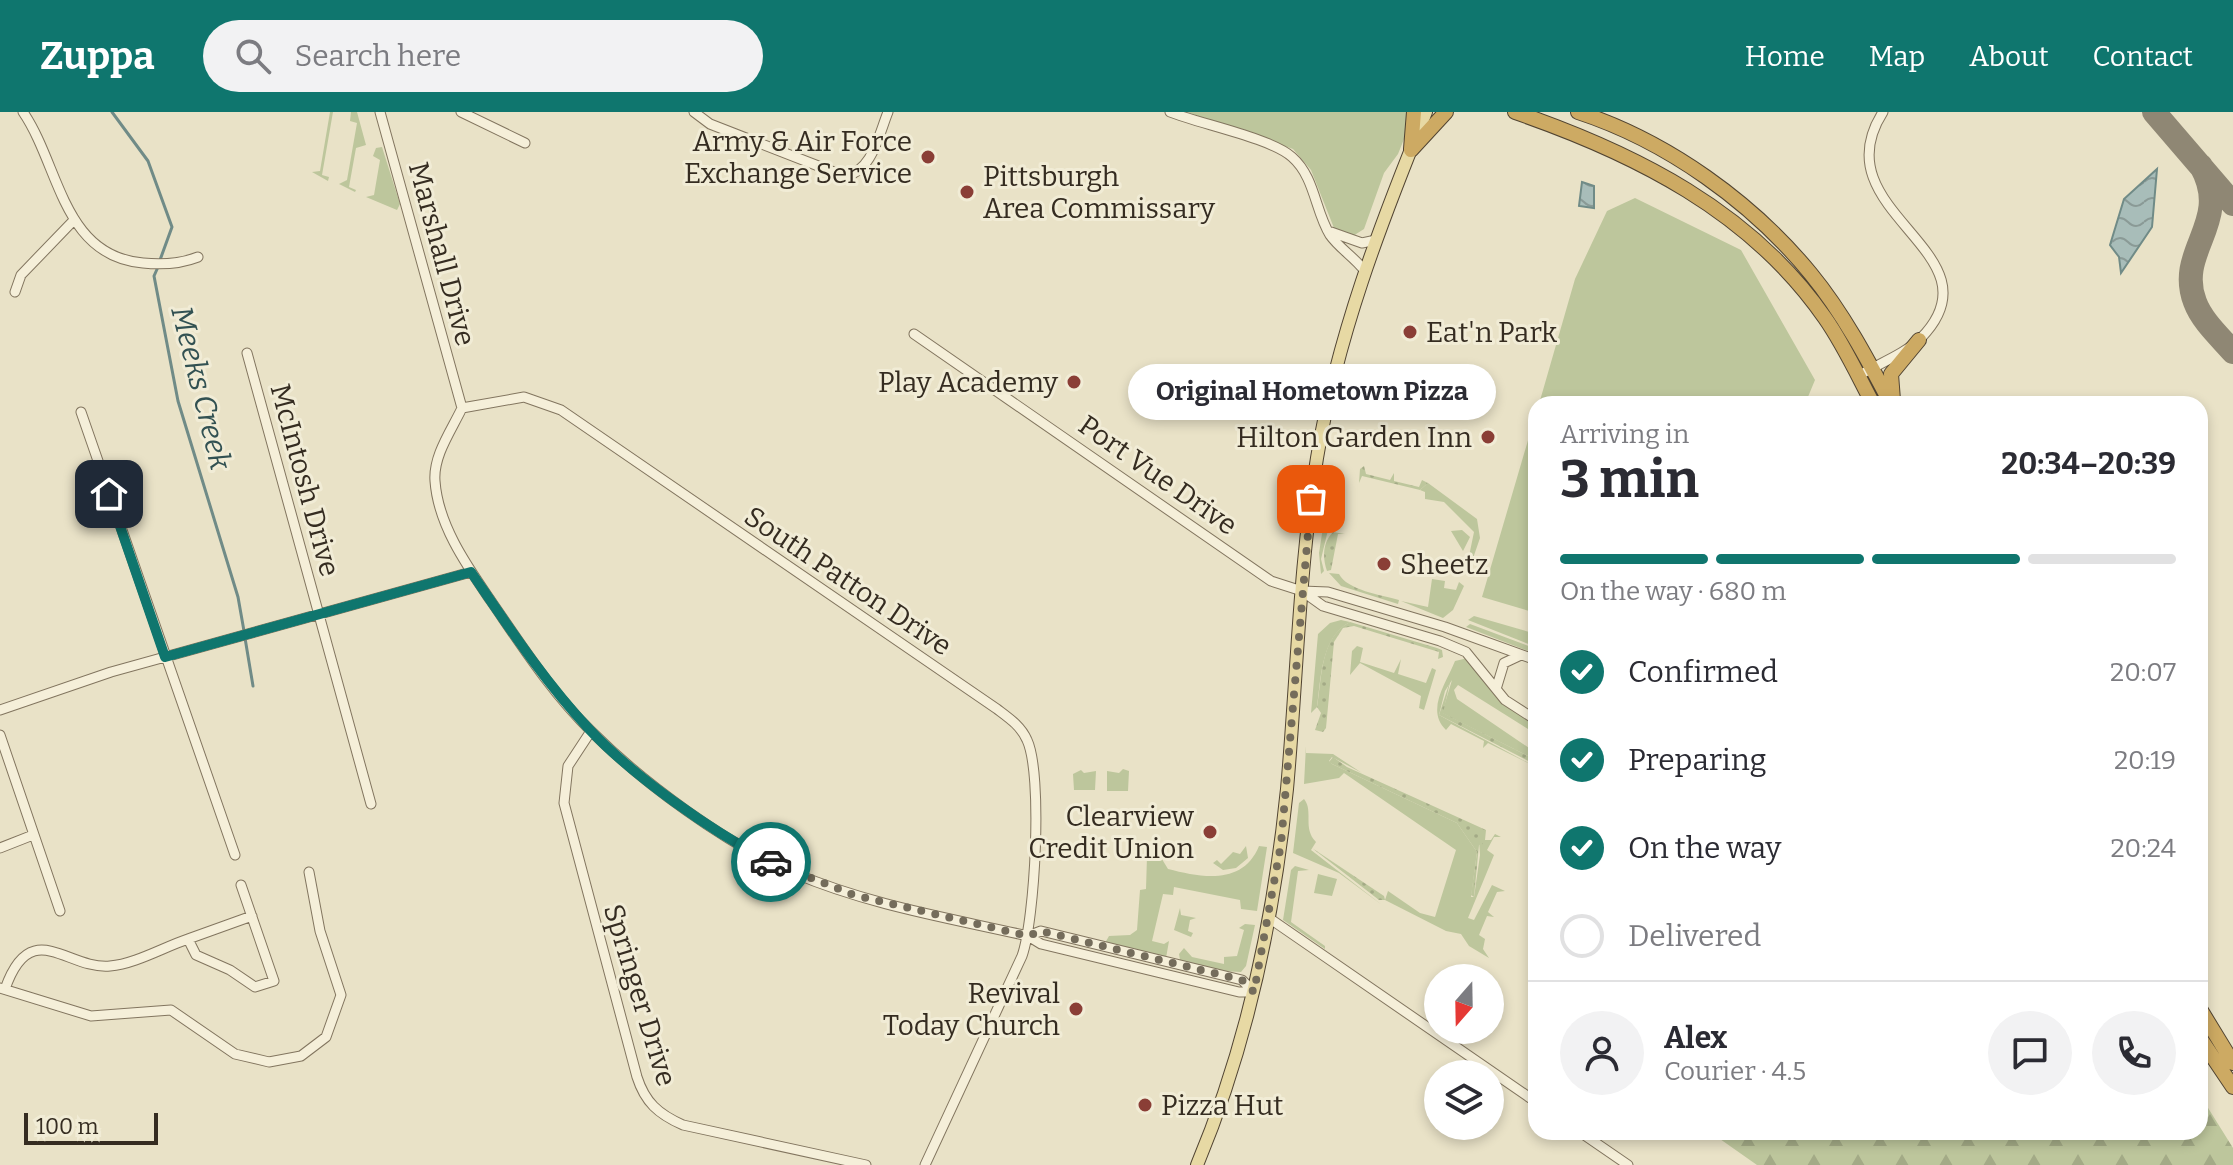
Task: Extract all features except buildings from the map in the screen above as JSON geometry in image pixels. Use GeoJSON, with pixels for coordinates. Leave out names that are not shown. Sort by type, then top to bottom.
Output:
{"type":"FeatureCollection","features":[{"type":"Feature","properties":{"kind":"highway"},"geometry":{"type":"LineString","coordinates":[[1411,150],[1414,112]]}},
{"type":"Feature","properties":{"kind":"highway"},"geometry":{"type":"LineString","coordinates":[[1411,150],[1446,112]]}},
{"type":"Feature","properties":{"kind":"highway"},"geometry":{"type":"LineString","coordinates":[[1515,112],[1594,139],[1640,161],[1693,193],[1751,236],[1790,273],[1826,319],[1869,396]]}},
{"type":"Feature","properties":{"kind":"highway"},"geometry":{"type":"LineString","coordinates":[[1578,112],[1661,149],[1735,200],[1811,274],[1888,396]]}},
{"type":"Feature","properties":{"kind":"highway"},"geometry":{"type":"LineString","coordinates":[[1892,396],[1891,374],[1919,340]]}},
{"type":"Feature","properties":{"kind":"highway"},"geometry":{"type":"LineString","coordinates":[[2208,1022],[2233,1063]]}},
{"type":"Feature","properties":{"kind":"highway"},"geometry":{"type":"LineString","coordinates":[[2208,1050],[2233,1087]]}},
{"type":"Feature","properties":{"kind":"main road"},"geometry":{"type":"LineString","coordinates":[[1197,1165],[1226,1085],[1254,992],[1269,918],[1287,790],[1302,591],[1325,416],[1364,270],[1426,112]]}},
{"type":"Feature","properties":{"kind":"street"},"geometry":{"type":"LineString","coordinates":[[23,112],[74,220],[92,242],[123,260],[166,264],[198,257]]}},
{"type":"Feature","properties":{"kind":"street","name":"Marshall Drive"},"geometry":{"type":"LineString","coordinates":[[380,112],[462,408]]}},
{"type":"Feature","properties":{"kind":"street"},"geometry":{"type":"LineString","coordinates":[[461,112],[525,143]]}},
{"type":"Feature","properties":{"kind":"street"},"geometry":{"type":"LineString","coordinates":[[694,112],[710,124],[844,176],[857,173],[866,164],[888,112]]}},
{"type":"Feature","properties":{"kind":"street"},"geometry":{"type":"LineString","coordinates":[[1170,112],[1269,145],[1293,158],[1305,173],[1328,230],[1364,270]]}},
{"type":"Feature","properties":{"kind":"street"},"geometry":{"type":"LineString","coordinates":[[1858,376],[1919,340],[1937,314],[1941,281],[1930,254],[1872,183],[1869,148],[1883,112]]}},
{"type":"Feature","properties":{"kind":"street"},"geometry":{"type":"LineString","coordinates":[[15,292],[21,275],[74,220]]}},
{"type":"Feature","properties":{"kind":"street"},"geometry":{"type":"LineString","coordinates":[[1328,230],[1362,243],[1376,240]]}},
{"type":"Feature","properties":{"kind":"street","name":"Port Vue Drive"},"geometry":{"type":"LineString","coordinates":[[914,334],[1264,577],[1302,591]]}},
{"type":"Feature","properties":{"kind":"street","name":"McIntosh Drive"},"geometry":{"type":"LineString","coordinates":[[247,353],[371,804]]}},
{"type":"Feature","properties":{"kind":"street","name":"South Patton Drive"},"geometry":{"type":"LineString","coordinates":[[462,408],[524,397],[561,410],[1014,722],[1028,740],[1035,770],[1028,936],[1022,956],[925,1165]]}},
{"type":"Feature","properties":{"kind":"street"},"geometry":{"type":"LineString","coordinates":[[462,408],[437,462],[435,480],[443,515],[471,572],[546,679],[591,731],[722,834],[793,873],[873,901],[1028,936],[1041,931],[1242,980],[1254,992]]}},
{"type":"Feature","properties":{"kind":"street"},"geometry":{"type":"LineString","coordinates":[[81,412],[235,855]]}},
{"type":"Feature","properties":{"kind":"street"},"geometry":{"type":"LineString","coordinates":[[0,710],[165,657],[471,572]]}},
{"type":"Feature","properties":{"kind":"street"},"geometry":{"type":"LineString","coordinates":[[1302,591],[1328,592],[1528,656]]}},
{"type":"Feature","properties":{"kind":"street"},"geometry":{"type":"LineString","coordinates":[[1302,591],[1323,606],[1466,652],[1499,692],[1528,714]]}},
{"type":"Feature","properties":{"kind":"street"},"geometry":{"type":"LineString","coordinates":[[1499,692],[1500,668],[1511,658],[1525,655]]}},
{"type":"Feature","properties":{"kind":"street","name":"Springer Drive"},"geometry":{"type":"LineString","coordinates":[[591,731],[568,766],[564,803],[637,1077],[646,1100],[658,1112],[683,1125],[866,1165]]}},
{"type":"Feature","properties":{"kind":"street"},"geometry":{"type":"LineString","coordinates":[[0,735],[60,911]]}},
{"type":"Feature","properties":{"kind":"street"},"geometry":{"type":"LineString","coordinates":[[0,848],[33,835]]}},
{"type":"Feature","properties":{"kind":"street"},"geometry":{"type":"LineString","coordinates":[[252,916],[107,966],[59,952],[34,952],[14,967],[3,988],[86,1015],[171,1010],[235,1054],[269,1062],[301,1056],[326,1037],[341,995],[320,931],[309,872]]}},
{"type":"Feature","properties":{"kind":"street"},"geometry":{"type":"LineString","coordinates":[[188,939],[196,955],[236,973],[255,987],[274,981],[241,885]]}},
{"type":"Feature","properties":{"kind":"street"},"geometry":{"type":"LineString","coordinates":[[1269,918],[1528,1096]]}},
{"type":"Feature","properties":{"kind":"street"},"geometry":{"type":"LineString","coordinates":[[1592,1140],[1628,1165]]}},
{"type":"Feature","properties":{"kind":"green space"},"geometry":{"type":"Polygon","coordinates":[[[330,112],[333,112],[322,175],[329,177],[328,181],[312,172],[320,171],[330,112]]]}},
{"type":"Feature","properties":{"kind":"green space"},"geometry":{"type":"Polygon","coordinates":[[[351,112],[357,112],[366,145],[356,148],[349,187],[355,192],[339,184],[347,180],[357,123],[350,121],[351,112]]]}},
{"type":"Feature","properties":{"kind":"green space"},"geometry":{"type":"Polygon","coordinates":[[[1187,112],[1410,112],[1408,129],[1398,154],[1384,173],[1364,229],[1353,236],[1334,228],[1311,170],[1293,149],[1187,112]]]}},
{"type":"Feature","properties":{"kind":"green space"},"geometry":{"type":"Polygon","coordinates":[[[382,147],[400,204],[397,210],[366,197],[374,195],[380,160],[373,156],[376,148],[382,147]]]}},
{"type":"Feature","properties":{"kind":"green space"},"geometry":{"type":"Polygon","coordinates":[[[1635,198],[1741,250],[1815,380],[1808,396],[1541,396],[1575,279],[1607,211],[1635,198]]]}},
{"type":"Feature","properties":{"kind":"green space"},"geometry":{"type":"Polygon","coordinates":[[[1528,440],[1528,611],[1482,597],[1528,440]]]}},
{"type":"Feature","properties":{"kind":"green space"},"geometry":{"type":"Polygon","coordinates":[[[1364,466],[1366,474],[1390,480],[1394,473],[1394,481],[1419,487],[1422,480],[1428,483],[1420,490],[1362,476],[1359,483],[1360,469],[1364,466]]]}},
{"type":"Feature","properties":{"kind":"green space"},"geometry":{"type":"Polygon","coordinates":[[[1428,483],[1477,519],[1480,538],[1470,567],[1467,566],[1474,532],[1444,502],[1425,499],[1425,492],[1420,490],[1428,483]]]}},
{"type":"Feature","properties":{"kind":"green space"},"geometry":{"type":"Polygon","coordinates":[[[1328,495],[1329,526],[1321,559],[1324,571],[1321,574],[1319,553],[1328,495]]]}},
{"type":"Feature","properties":{"kind":"green space"},"geometry":{"type":"Polygon","coordinates":[[[1462,530],[1470,537],[1463,551],[1451,531],[1462,530]]]}},
{"type":"Feature","properties":{"kind":"green space"},"geometry":{"type":"Polygon","coordinates":[[[1333,532],[1345,534],[1338,534],[1331,570],[1327,571],[1324,550],[1333,532]]]}},
{"type":"Feature","properties":{"kind":"green space"},"geometry":{"type":"Polygon","coordinates":[[[1329,573],[1339,574],[1357,588],[1399,600],[1398,604],[1341,586],[1329,573]]]}},
{"type":"Feature","properties":{"kind":"green space"},"geometry":{"type":"Polygon","coordinates":[[[1432,579],[1445,581],[1444,588],[1456,590],[1459,582],[1464,586],[1453,610],[1443,618],[1401,601],[1428,607],[1432,579]]]}},
{"type":"Feature","properties":{"kind":"green space"},"geometry":{"type":"Polygon","coordinates":[[[1474,616],[1528,632],[1528,644],[1468,620],[1474,616]]]}},
{"type":"Feature","properties":{"kind":"green space"},"geometry":{"type":"Polygon","coordinates":[[[1341,620],[1350,622],[1340,629],[1328,648],[1317,707],[1311,713],[1318,634],[1330,623],[1341,620]]]}},
{"type":"Feature","properties":{"kind":"green space"},"geometry":{"type":"Polygon","coordinates":[[[1350,622],[1437,648],[1442,650],[1443,657],[1438,659],[1439,652],[1354,626],[1343,628],[1334,642],[1326,728],[1323,732],[1315,730],[1321,713],[1317,707],[1324,659],[1333,638],[1340,629],[1350,622]]]}},
{"type":"Feature","properties":{"kind":"green space"},"geometry":{"type":"Polygon","coordinates":[[[1470,624],[1528,646],[1528,651],[1466,627],[1470,624]]]}},
{"type":"Feature","properties":{"kind":"green space"},"geometry":{"type":"Polygon","coordinates":[[[1357,646],[1363,648],[1360,662],[1394,673],[1401,659],[1398,674],[1426,683],[1432,668],[1436,670],[1424,710],[1419,708],[1421,696],[1360,663],[1350,675],[1352,651],[1357,646]]]}},
{"type":"Feature","properties":{"kind":"green space"},"geometry":{"type":"Polygon","coordinates":[[[1468,658],[1500,702],[1528,720],[1528,729],[1458,685],[1454,690],[1457,699],[1528,747],[1528,756],[1442,713],[1452,680],[1445,691],[1439,715],[1528,763],[1488,743],[1483,748],[1484,741],[1451,724],[1446,730],[1440,722],[1437,714],[1440,696],[1455,661],[1468,658]]]}},
{"type":"Feature","properties":{"kind":"green space"},"geometry":{"type":"Polygon","coordinates":[[[1451,678],[1443,713],[1528,756],[1528,761],[1439,715],[1451,678]]]}},
{"type":"Feature","properties":{"kind":"green space"},"geometry":{"type":"Polygon","coordinates":[[[1306,746],[1306,753],[1333,754],[1362,773],[1332,757],[1329,761],[1332,764],[1457,823],[1477,852],[1471,897],[1474,897],[1480,855],[1479,840],[1491,840],[1495,834],[1501,837],[1494,837],[1487,850],[1494,855],[1468,918],[1474,920],[1492,885],[1505,891],[1497,892],[1488,912],[1494,917],[1487,916],[1479,935],[1485,939],[1483,949],[1489,958],[1469,946],[1461,934],[1446,931],[1385,900],[1388,891],[1420,913],[1435,917],[1456,850],[1344,773],[1339,778],[1304,784],[1306,746]]]}},
{"type":"Feature","properties":{"kind":"green space"},"geometry":{"type":"Polygon","coordinates":[[[1333,757],[1347,767],[1486,830],[1485,840],[1479,840],[1483,844],[1479,845],[1474,897],[1471,895],[1477,852],[1457,823],[1332,764],[1329,762],[1333,757]]]}},
{"type":"Feature","properties":{"kind":"green space"},"geometry":{"type":"Polygon","coordinates":[[[1123,769],[1129,771],[1128,791],[1107,791],[1107,771],[1119,773],[1123,769]]]}},
{"type":"Feature","properties":{"kind":"green space"},"geometry":{"type":"Polygon","coordinates":[[[1081,770],[1084,773],[1096,771],[1095,790],[1074,790],[1073,774],[1081,770]]]}},
{"type":"Feature","properties":{"kind":"green space"},"geometry":{"type":"Polygon","coordinates":[[[1304,799],[1310,831],[1316,842],[1311,850],[1382,905],[1339,873],[1293,853],[1299,803],[1304,799]]]}},
{"type":"Feature","properties":{"kind":"green space"},"geometry":{"type":"Polygon","coordinates":[[[1154,846],[1168,869],[1208,876],[1232,873],[1252,859],[1259,846],[1267,847],[1257,911],[1241,909],[1240,900],[1174,887],[1173,895],[1163,894],[1152,941],[1164,944],[1169,941],[1166,958],[1105,943],[1109,936],[1130,935],[1137,930],[1140,890],[1146,889],[1147,856],[1154,853],[1154,846]]]}},
{"type":"Feature","properties":{"kind":"green space"},"geometry":{"type":"Polygon","coordinates":[[[1246,846],[1248,858],[1236,868],[1223,870],[1213,863],[1217,860],[1221,864],[1233,852],[1240,854],[1246,846]]]}},
{"type":"Feature","properties":{"kind":"green space"},"geometry":{"type":"Polygon","coordinates":[[[1312,848],[1384,896],[1385,900],[1379,900],[1312,848]]]}},
{"type":"Feature","properties":{"kind":"green space"},"geometry":{"type":"Polygon","coordinates":[[[1295,866],[1309,870],[1298,871],[1291,922],[1325,949],[1283,920],[1291,870],[1295,866]]]}},
{"type":"Feature","properties":{"kind":"green space"},"geometry":{"type":"Polygon","coordinates":[[[1318,874],[1337,879],[1332,896],[1314,893],[1318,874]]]}},
{"type":"Feature","properties":{"kind":"green space"},"geometry":{"type":"Polygon","coordinates":[[[1180,908],[1181,915],[1196,918],[1190,920],[1188,931],[1193,933],[1191,937],[1174,930],[1180,908]]]}},
{"type":"Feature","properties":{"kind":"green space"},"geometry":{"type":"Polygon","coordinates":[[[1245,924],[1255,925],[1246,966],[1241,972],[1222,971],[1180,960],[1179,954],[1184,948],[1192,957],[1224,964],[1224,957],[1237,956],[1244,930],[1239,928],[1245,924]]]}},
{"type":"Feature","properties":{"kind":"green space"},"geometry":{"type":"Polygon","coordinates":[[[2208,1108],[2233,1148],[2233,1165],[1757,1165],[1721,1140],[2208,1140],[2208,1108]]]}},
{"type":"Feature","properties":{"kind":"water"},"geometry":{"type":"Polygon","coordinates":[[[2157,169],[2152,227],[2121,273],[2119,257],[2110,245],[2124,199],[2157,169]]]}},
{"type":"Feature","properties":{"kind":"water"},"geometry":{"type":"Polygon","coordinates":[[[1582,182],[1594,186],[1594,208],[1579,206],[1582,182]]]}},
{"type":"Feature","properties":{"kind":"waterway","name":"Meeks Creek"},"geometry":{"type":"LineString","coordinates":[[112,112],[148,161],[172,227],[160,260]]}},
{"type":"Feature","properties":{"kind":"waterway","name":"Meeks Creek"},"geometry":{"type":"LineString","coordinates":[[158,267],[154,276],[178,401],[238,597],[244,631]]}},
{"type":"Feature","properties":{"kind":"waterway","name":"Meeks Creek"},"geometry":{"type":"LineString","coordinates":[[245,638],[253,686]]}},
{"type":"Feature","properties":{"kind":"taxiway"},"geometry":{"type":"LineString","coordinates":[[2154,112],[2233,204]]}},
{"type":"Feature","properties":{"kind":"taxiway"},"geometry":{"type":"LineString","coordinates":[[2201,166],[2209,186],[2211,204],[2192,267],[2191,284],[2202,316],[2233,352]]}},
{"type":"Feature","properties":{"kind":"way so far"},"geometry":{"type":"LineString","coordinates":[[771,862],[793,873],[873,901],[1028,936],[1041,931],[1242,980],[1254,992],[1281,844],[1311,499]]}},
{"type":"Feature","properties":{"kind":"place","name":"Army & Air Force Exchange Service"},"geometry":{"type":"Point","coordinates":[928,157]}},
{"type":"Feature","properties":{"kind":"place","name":"Pittsburgh Area Commissary"},"geometry":{"type":"Point","coordinates":[967,192]}},
{"type":"Feature","properties":{"kind":"place","name":"Eat'n Park"},"geometry":{"type":"Point","coordinates":[1410,332]}},
{"type":"Feature","properties":{"kind":"place","name":"Play Academy"},"geometry":{"type":"Point","coordinates":[1074,382]}},
{"type":"Feature","properties":{"kind":"place","name":"Hilton Garden Inn"},"geometry":{"type":"Point","coordinates":[1488,437]}},
{"type":"Feature","properties":{"kind":"place","name":"Original Hometown Pizza"},"geometry":{"type":"Point","coordinates":[1311,499]}},
{"type":"Feature","properties":{"kind":"place","name":"Sheetz"},"geometry":{"type":"Point","coordinates":[1384,564]}},
{"type":"Feature","properties":{"kind":"place","name":"Clearview Credit Union"},"geometry":{"type":"Point","coordinates":[1210,832]}},
{"type":"Feature","properties":{"kind":"place","name":"Revival Today Church"},"geometry":{"type":"Point","coordinates":[1076,1009]}},
{"type":"Feature","properties":{"kind":"place","name":"Pizza Hut"},"geometry":{"type":"Point","coordinates":[1145,1105]}},
{"type":"Feature","properties":{"kind":"route"},"geometry":{"type":"LineString","coordinates":[[109,494],[165,657],[471,572],[546,679],[591,731],[708,824],[741,847],[771,862]]}}]}
